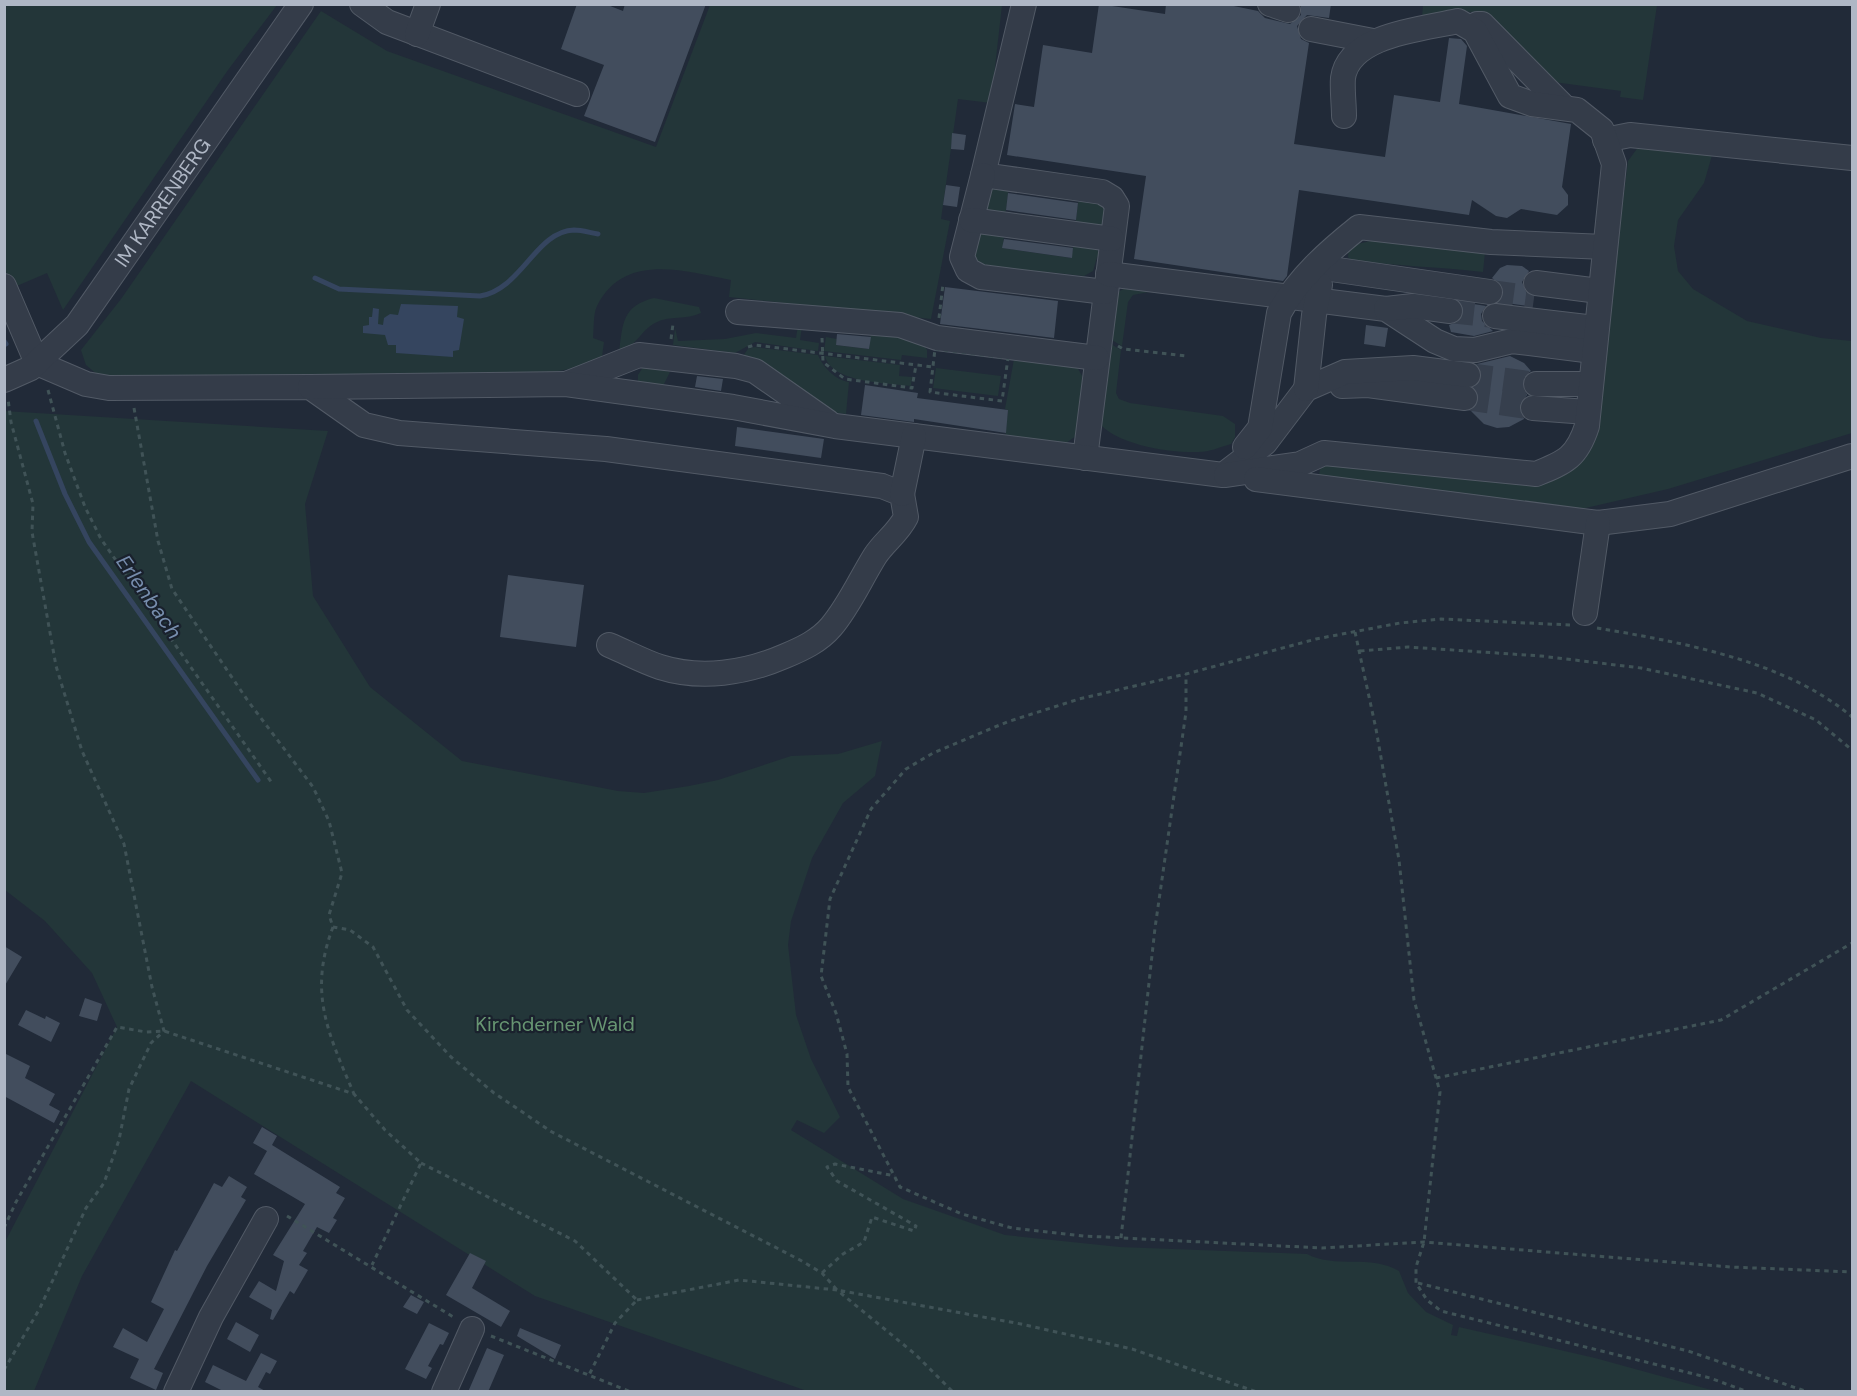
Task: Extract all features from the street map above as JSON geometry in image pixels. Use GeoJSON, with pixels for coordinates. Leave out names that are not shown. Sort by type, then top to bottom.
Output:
{"type":"FeatureCollection","features":[{"type":"Feature","properties":{"kind":"street","name":"IM KARRENBERG"},"geometry":{"type":"LineString","coordinates":[[5,380],[37,363],[76,325],[301,4]]}},
{"type":"Feature","properties":{"kind":"street"},"geometry":{"type":"LineString","coordinates":[[362,4],[387,22],[577,94]]}},
{"type":"Feature","properties":{"kind":"street"},"geometry":{"type":"LineString","coordinates":[[417,34],[428,4]]}},
{"type":"Feature","properties":{"kind":"street"},"geometry":{"type":"LineString","coordinates":[[1024,4],[963,257],[968,270],[981,277],[1288,296],[1386,309],[1413,306],[1450,311]]}},
{"type":"Feature","properties":{"kind":"street"},"geometry":{"type":"LineString","coordinates":[[1223,475],[1300,464],[1324,453],[1536,474],[1565,463],[1581,445],[1587,426],[1596,319],[1614,164],[1602,130],[1577,110],[1532,104],[1510,96],[1475,30],[1458,21],[1373,41],[1352,57],[1343,76],[1344,116]]}},
{"type":"Feature","properties":{"kind":"street"},"geometry":{"type":"LineString","coordinates":[[1311,29],[1373,41]]}},
{"type":"Feature","properties":{"kind":"street"},"geometry":{"type":"LineString","coordinates":[[1605,140],[1630,135],[1852,158]]}},
{"type":"Feature","properties":{"kind":"street"},"geometry":{"type":"LineString","coordinates":[[983,175],[1102,192],[1112,198],[1117,206],[1107,283],[1107,351],[1085,458]]}},
{"type":"Feature","properties":{"kind":"street"},"geometry":{"type":"LineString","coordinates":[[971,220],[1112,239]]}},
{"type":"Feature","properties":{"kind":"street"},"geometry":{"type":"LineString","coordinates":[[1223,475],[1260,428],[1273,332],[1288,296],[1359,226],[1491,242],[1605,247]]}},
{"type":"Feature","properties":{"kind":"street"},"geometry":{"type":"LineString","coordinates":[[1327,259],[1399,279],[1491,285]]}},
{"type":"Feature","properties":{"kind":"street"},"geometry":{"type":"LineString","coordinates":[[1223,475],[1265,443],[1306,389],[1317,300],[1327,259]]}},
{"type":"Feature","properties":{"kind":"street"},"geometry":{"type":"LineString","coordinates":[[4,286],[37,363],[86,384],[130,389],[566,384],[734,407],[835,426],[1598,523],[1670,514],[1852,456]]}},
{"type":"Feature","properties":{"kind":"street"},"geometry":{"type":"LineString","coordinates":[[1535,291],[1596,319]]}},
{"type":"Feature","properties":{"kind":"street"},"geometry":{"type":"LineString","coordinates":[[1386,309],[1434,341],[1454,349],[1475,350],[1596,319]]}},
{"type":"Feature","properties":{"kind":"street"},"geometry":{"type":"LineString","coordinates":[[738,312],[900,326],[937,338],[1107,351]]}},
{"type":"Feature","properties":{"kind":"street"},"geometry":{"type":"LineString","coordinates":[[1495,316],[1596,319]]}},
{"type":"Feature","properties":{"kind":"street"},"geometry":{"type":"LineString","coordinates":[[566,384],[639,355],[736,366],[755,371],[835,426]]}},
{"type":"Feature","properties":{"kind":"street"},"geometry":{"type":"LineString","coordinates":[[1587,412],[1534,396],[1590,384]]}},
{"type":"Feature","properties":{"kind":"street"},"geometry":{"type":"LineString","coordinates":[[1306,389],[1368,385],[1467,387]]}},
{"type":"Feature","properties":{"kind":"street"},"geometry":{"type":"LineString","coordinates":[[310,387],[364,425],[399,433],[606,449],[882,486],[902,494]]}},
{"type":"Feature","properties":{"kind":"street"},"geometry":{"type":"LineString","coordinates":[[609,645],[661,668],[725,673],[763,666],[814,642],[840,615],[881,547],[899,530],[906,517],[902,494],[914,436]]}},
{"type":"Feature","properties":{"kind":"street"},"geometry":{"type":"LineString","coordinates":[[1583,622],[1598,523]]}},
{"type":"Feature","properties":{"kind":"street"},"geometry":{"type":"LineString","coordinates":[[176,1392],[211,1317],[266,1219]]}},
{"type":"Feature","properties":{"kind":"street"},"geometry":{"type":"LineString","coordinates":[[444,1392],[472,1329]]}},
{"type":"Feature","properties":{"kind":"path"},"geometry":{"type":"LineString","coordinates":[[938,326],[943,284]]}},
{"type":"Feature","properties":{"kind":"path"},"geometry":{"type":"LineString","coordinates":[[824,318],[821,353],[823,362],[845,379],[912,388],[916,365]]}},
{"type":"Feature","properties":{"kind":"path"},"geometry":{"type":"LineString","coordinates":[[670,347],[673,324]]}},
{"type":"Feature","properties":{"kind":"path"},"geometry":{"type":"LineString","coordinates":[[747,348],[755,345],[933,367]]}},
{"type":"Feature","properties":{"kind":"path"},"geometry":{"type":"LineString","coordinates":[[935,349],[1008,358],[1002,401],[930,392],[933,367],[935,349]]}},
{"type":"Feature","properties":{"kind":"path"},"geometry":{"type":"LineString","coordinates":[[1107,351],[1123,349],[1186,356]]}},
{"type":"Feature","properties":{"kind":"path"},"geometry":{"type":"LineString","coordinates":[[5,380],[11,422],[33,504],[32,532],[56,666],[82,751],[124,844],[152,987],[164,1031]]}},
{"type":"Feature","properties":{"kind":"path"},"geometry":{"type":"LineString","coordinates":[[130,389],[160,551],[172,589],[248,701],[313,787],[329,821],[342,873],[329,915],[333,927],[326,946],[320,996],[331,1039],[354,1094],[385,1130],[421,1163],[575,1241],[637,1300]]}},
{"type":"Feature","properties":{"kind":"path"},"geometry":{"type":"LineString","coordinates":[[53,406],[65,453],[85,507],[101,539],[272,783]]}},
{"type":"Feature","properties":{"kind":"path"},"geometry":{"type":"LineString","coordinates":[[1852,717],[1820,694],[1786,676],[1736,660],[1583,622],[1441,619],[1316,639],[1186,674],[1079,699],[1006,722],[933,753],[906,768],[872,809],[830,899],[821,976],[836,1013],[847,1054],[848,1087],[900,1187],[962,1214],[1012,1228],[1121,1238],[1322,1248],[1425,1242],[1731,1267],[1852,1272]]}},
{"type":"Feature","properties":{"kind":"path"},"geometry":{"type":"LineString","coordinates":[[1355,632],[1399,860],[1414,1000],[1440,1092],[1425,1242],[1416,1267],[1416,1283],[1427,1300],[1441,1311],[1710,1378],[1748,1392]]}},
{"type":"Feature","properties":{"kind":"path"},"geometry":{"type":"LineString","coordinates":[[1360,651],[1408,647],[1541,656],[1641,668],[1757,693],[1816,720],[1852,750]]}},
{"type":"Feature","properties":{"kind":"path"},"geometry":{"type":"LineString","coordinates":[[1121,1238],[1155,928],[1186,712],[1186,674]]}},
{"type":"Feature","properties":{"kind":"path"},"geometry":{"type":"LineString","coordinates":[[333,927],[350,930],[373,946],[407,1010],[451,1058],[494,1093],[552,1132],[714,1214],[822,1274],[837,1290],[915,1354],[952,1392]]}},
{"type":"Feature","properties":{"kind":"path"},"geometry":{"type":"LineString","coordinates":[[1436,1078],[1721,1020],[1852,943]]}},
{"type":"Feature","properties":{"kind":"path"},"geometry":{"type":"LineString","coordinates":[[4,1228],[16,1202],[117,1027],[146,1032],[164,1031],[354,1094]]}},
{"type":"Feature","properties":{"kind":"path"},"geometry":{"type":"LineString","coordinates":[[4,1370],[40,1308],[86,1208],[104,1183],[118,1140],[129,1089],[151,1042],[164,1031]]}},
{"type":"Feature","properties":{"kind":"path"},"geometry":{"type":"LineString","coordinates":[[372,1266],[421,1163]]}},
{"type":"Feature","properties":{"kind":"path"},"geometry":{"type":"LineString","coordinates":[[822,1274],[843,1254],[864,1242],[872,1217],[914,1231],[916,1226],[837,1181],[827,1167],[835,1164],[895,1176]]}},
{"type":"Feature","properties":{"kind":"path"},"geometry":{"type":"LineString","coordinates":[[266,1219],[278,1211],[372,1266],[472,1329],[631,1392]]}},
{"type":"Feature","properties":{"kind":"path"},"geometry":{"type":"LineString","coordinates":[[589,1375],[615,1323],[637,1300],[738,1280],[837,1290],[1021,1324],[1132,1349],[1257,1392]]}},
{"type":"Feature","properties":{"kind":"path"},"geometry":{"type":"LineString","coordinates":[[1416,1283],[1688,1351],[1808,1392]]}},
{"type":"Feature","properties":{"kind":"green space"},"geometry":{"type":"Polygon","coordinates":[[[5,5],[277,5],[228,70],[63,310],[47,273],[12,288],[5,269],[5,5]]]}},
{"type":"Feature","properties":{"kind":"green space"},"geometry":{"type":"Polygon","coordinates":[[[710,5],[1002,5],[991,103],[958,99],[941,219],[950,221],[931,319],[729,297],[731,280],[656,269],[623,278],[609,289],[597,306],[593,338],[604,342],[602,357],[581,367],[530,376],[99,376],[86,365],[81,350],[121,299],[321,11],[387,51],[656,147],[710,5]]]}},
{"type":"Feature","properties":{"kind":"green space"},"geometry":{"type":"Polygon","coordinates":[[[1423,5],[1657,5],[1643,100],[1620,97],[1621,91],[1546,81],[1489,21],[1472,12],[1458,11],[1422,17],[1423,5]]]}},
{"type":"Feature","properties":{"kind":"green space"},"geometry":{"type":"Polygon","coordinates":[[[1639,146],[1713,152],[1704,183],[1678,220],[1674,246],[1678,271],[1693,289],[1747,321],[1821,338],[1852,341],[1852,433],[1668,489],[1577,510],[1319,475],[1321,465],[1326,461],[1517,480],[1593,440],[1628,161],[1639,146]]]}},
{"type":"Feature","properties":{"kind":"green space"},"geometry":{"type":"Polygon","coordinates":[[[1009,187],[1005,217],[985,212],[987,189],[1009,187]]]}},
{"type":"Feature","properties":{"kind":"green space"},"geometry":{"type":"Polygon","coordinates":[[[1079,196],[1108,206],[1105,224],[1101,227],[1075,226],[1079,196]]]}},
{"type":"Feature","properties":{"kind":"green space"},"geometry":{"type":"Polygon","coordinates":[[[983,231],[1004,234],[1003,248],[1071,258],[1074,243],[1097,249],[1100,256],[1097,257],[1093,271],[1084,276],[1048,272],[1048,276],[984,268],[972,258],[974,237],[983,231]]]}},
{"type":"Feature","properties":{"kind":"green space"},"geometry":{"type":"Polygon","coordinates":[[[1379,239],[1485,252],[1483,272],[1367,262],[1351,260],[1348,257],[1349,246],[1379,239]]]}},
{"type":"Feature","properties":{"kind":"green space"},"geometry":{"type":"Polygon","coordinates":[[[1151,282],[1149,292],[1133,295],[1128,302],[1122,346],[1110,339],[1118,292],[1127,287],[1151,282]]]}},
{"type":"Feature","properties":{"kind":"green space"},"geometry":{"type":"Polygon","coordinates":[[[654,298],[699,307],[701,313],[655,323],[631,345],[619,352],[626,317],[643,301],[654,298]]]}},
{"type":"Feature","properties":{"kind":"green space"},"geometry":{"type":"Polygon","coordinates":[[[798,325],[802,326],[800,340],[819,343],[818,351],[755,342],[735,353],[673,345],[675,328],[678,341],[725,339],[756,333],[796,338],[798,325]]]}},
{"type":"Feature","properties":{"kind":"green space"},"geometry":{"type":"Polygon","coordinates":[[[871,330],[921,341],[927,350],[927,358],[902,355],[901,360],[824,351],[826,337],[837,339],[836,345],[869,349],[871,330]]]}},
{"type":"Feature","properties":{"kind":"green space"},"geometry":{"type":"Polygon","coordinates":[[[1109,343],[1121,350],[1116,393],[1119,399],[1130,403],[1223,416],[1235,424],[1235,437],[1231,444],[1202,452],[1173,451],[1143,446],[1116,436],[1105,429],[1097,420],[1109,343]]]}},
{"type":"Feature","properties":{"kind":"green space"},"geometry":{"type":"Polygon","coordinates":[[[755,347],[818,355],[830,372],[839,379],[849,382],[846,414],[832,412],[743,356],[748,349],[755,347]]]}},
{"type":"Feature","properties":{"kind":"green space"},"geometry":{"type":"Polygon","coordinates":[[[825,356],[900,365],[899,376],[912,377],[911,386],[849,377],[829,365],[825,356]]]}},
{"type":"Feature","properties":{"kind":"green space"},"geometry":{"type":"Polygon","coordinates":[[[1014,359],[1077,367],[1085,381],[1076,436],[1063,445],[1005,439],[1008,410],[1005,409],[1014,359]]]}},
{"type":"Feature","properties":{"kind":"green space"},"geometry":{"type":"Polygon","coordinates":[[[643,367],[666,367],[666,371],[670,372],[662,388],[638,382],[638,375],[643,367]]]}},
{"type":"Feature","properties":{"kind":"green space"},"geometry":{"type":"Polygon","coordinates":[[[936,368],[1001,376],[998,396],[933,388],[936,368]]]}},
{"type":"Feature","properties":{"kind":"green space","name":"Kirchderner Wald"},"geometry":{"type":"Polygon","coordinates":[[[4,411],[328,431],[305,504],[313,596],[370,687],[462,761],[618,791],[644,793],[718,780],[791,756],[838,754],[882,741],[875,776],[843,803],[812,858],[791,921],[788,945],[796,1015],[811,1059],[840,1117],[824,1133],[797,1120],[791,1130],[903,1199],[1005,1235],[1120,1247],[1307,1254],[1329,1261],[1377,1263],[1399,1271],[1408,1293],[1426,1312],[1453,1325],[1451,1335],[1457,1336],[1459,1327],[1595,1358],[1715,1391],[807,1391],[535,1296],[191,1081],[82,1276],[34,1391],[5,1391],[5,1242],[117,1027],[92,973],[45,921],[5,890],[4,411]]]}},
{"type":"Feature","properties":{"kind":"water"},"geometry":{"type":"Polygon","coordinates":[[[401,304],[458,306],[457,317],[464,319],[459,350],[453,351],[453,357],[396,353],[396,345],[388,345],[385,335],[363,333],[363,326],[369,325],[369,317],[372,317],[373,308],[379,309],[378,324],[383,325],[384,318],[390,314],[398,315],[401,304]]]}},
{"type":"Feature","properties":{"kind":"building"},"geometry":{"type":"Polygon","coordinates":[[[577,4],[605,4],[623,11],[625,4],[706,4],[655,142],[584,116],[604,65],[561,49],[577,4]]]}},
{"type":"Feature","properties":{"kind":"building"},"geometry":{"type":"Polygon","coordinates":[[[1099,4],[1165,14],[1166,4],[1224,4],[1258,11],[1265,18],[1290,24],[1301,15],[1301,4],[1331,4],[1329,18],[1307,15],[1297,26],[1301,39],[1309,43],[1294,144],[1385,157],[1394,95],[1440,102],[1449,38],[1461,39],[1467,46],[1459,104],[1571,124],[1562,187],[1568,195],[1568,205],[1557,215],[1521,209],[1507,218],[1496,216],[1472,200],[1469,215],[1299,190],[1287,276],[1283,281],[1134,259],[1146,176],[1007,155],[1015,104],[1034,107],[1043,45],[1092,53],[1099,4]]]}},
{"type":"Feature","properties":{"kind":"building"},"geometry":{"type":"Polygon","coordinates":[[[952,133],[966,135],[964,150],[951,149],[952,133]]]}},
{"type":"Feature","properties":{"kind":"building"},"geometry":{"type":"Polygon","coordinates":[[[946,185],[960,187],[957,207],[943,205],[946,185]]]}},
{"type":"Feature","properties":{"kind":"building"},"geometry":{"type":"Polygon","coordinates":[[[1008,193],[1078,203],[1076,220],[1006,210],[1008,193]]]}},
{"type":"Feature","properties":{"kind":"building"},"geometry":{"type":"Polygon","coordinates":[[[1004,239],[1073,248],[1072,258],[1002,248],[1004,239]]]}},
{"type":"Feature","properties":{"kind":"building"},"geometry":{"type":"Polygon","coordinates":[[[1507,265],[1522,266],[1529,271],[1522,282],[1527,294],[1534,297],[1528,306],[1499,302],[1504,295],[1503,287],[1492,278],[1500,268],[1507,265]]]}},
{"type":"Feature","properties":{"kind":"building"},"geometry":{"type":"Polygon","coordinates":[[[945,287],[1058,301],[1054,338],[940,324],[945,287]]]}},
{"type":"Feature","properties":{"kind":"building"},"geometry":{"type":"Polygon","coordinates":[[[1461,302],[1486,306],[1481,314],[1482,321],[1493,331],[1474,336],[1451,332],[1449,325],[1461,320],[1464,313],[1461,302]]]}},
{"type":"Feature","properties":{"kind":"building"},"geometry":{"type":"Polygon","coordinates":[[[1366,325],[1388,328],[1385,347],[1364,344],[1366,325]]]}},
{"type":"Feature","properties":{"kind":"building"},"geometry":{"type":"Polygon","coordinates":[[[837,334],[871,337],[869,349],[836,345],[837,334]]]}},
{"type":"Feature","properties":{"kind":"building"},"geometry":{"type":"Polygon","coordinates":[[[1510,356],[1524,363],[1531,371],[1524,376],[1522,383],[1527,395],[1519,406],[1524,419],[1509,427],[1497,428],[1484,424],[1471,411],[1479,400],[1474,388],[1482,376],[1477,364],[1510,356]]]}},
{"type":"Feature","properties":{"kind":"building"},"geometry":{"type":"Polygon","coordinates":[[[697,376],[723,379],[721,391],[695,387],[697,376]]]}},
{"type":"Feature","properties":{"kind":"building"},"geometry":{"type":"Polygon","coordinates":[[[865,385],[918,393],[917,398],[1008,410],[1006,433],[914,419],[914,422],[861,415],[865,385]]]}},
{"type":"Feature","properties":{"kind":"building"},"geometry":{"type":"Polygon","coordinates":[[[737,427],[824,439],[821,458],[735,446],[737,427]]]}},
{"type":"Feature","properties":{"kind":"building"},"geometry":{"type":"Polygon","coordinates":[[[508,575],[584,585],[576,647],[500,637],[508,575]]]}},
{"type":"Feature","properties":{"kind":"building"},"geometry":{"type":"Polygon","coordinates":[[[4,946],[22,957],[4,987],[4,946]]]}},
{"type":"Feature","properties":{"kind":"building"},"geometry":{"type":"Polygon","coordinates":[[[85,998],[102,1004],[97,1021],[79,1016],[85,998]]]}},
{"type":"Feature","properties":{"kind":"building"},"geometry":{"type":"Polygon","coordinates":[[[26,1010],[60,1023],[51,1042],[18,1025],[26,1010]]]}},
{"type":"Feature","properties":{"kind":"building"},"geometry":{"type":"Polygon","coordinates":[[[4,1053],[30,1066],[25,1078],[55,1094],[49,1105],[60,1111],[54,1123],[4,1096],[4,1053]]]}},
{"type":"Feature","properties":{"kind":"building"},"geometry":{"type":"Polygon","coordinates":[[[262,1127],[277,1136],[272,1145],[340,1187],[336,1193],[345,1198],[333,1218],[337,1220],[329,1233],[317,1227],[303,1251],[307,1253],[299,1265],[308,1270],[294,1294],[290,1291],[273,1320],[270,1319],[272,1310],[249,1297],[259,1281],[276,1291],[284,1261],[273,1255],[305,1204],[254,1174],[267,1151],[253,1143],[262,1127]]]}},
{"type":"Feature","properties":{"kind":"building"},"geometry":{"type":"Polygon","coordinates":[[[229,1176],[247,1187],[241,1197],[246,1200],[207,1266],[154,1369],[163,1373],[156,1390],[130,1378],[139,1359],[113,1347],[123,1328],[147,1342],[164,1309],[151,1302],[175,1250],[177,1251],[214,1183],[222,1187],[229,1176]]]}},
{"type":"Feature","properties":{"kind":"building"},"geometry":{"type":"Polygon","coordinates":[[[470,1253],[486,1261],[472,1288],[510,1311],[501,1327],[446,1295],[470,1253]]]}},
{"type":"Feature","properties":{"kind":"building"},"geometry":{"type":"Polygon","coordinates":[[[411,1295],[424,1302],[417,1314],[403,1307],[411,1295]]]}},
{"type":"Feature","properties":{"kind":"building"},"geometry":{"type":"Polygon","coordinates":[[[236,1322],[259,1335],[250,1352],[227,1339],[236,1322]]]}},
{"type":"Feature","properties":{"kind":"building"},"geometry":{"type":"Polygon","coordinates":[[[429,1323],[449,1333],[428,1366],[432,1368],[426,1379],[405,1369],[429,1323]]]}},
{"type":"Feature","properties":{"kind":"building"},"geometry":{"type":"Polygon","coordinates":[[[520,1328],[561,1345],[555,1359],[517,1336],[520,1328]]]}},
{"type":"Feature","properties":{"kind":"building"},"geometry":{"type":"Polygon","coordinates":[[[487,1348],[504,1355],[488,1392],[468,1392],[487,1348]]]}},
{"type":"Feature","properties":{"kind":"building"},"geometry":{"type":"Polygon","coordinates":[[[261,1353],[277,1361],[270,1374],[266,1372],[258,1387],[267,1392],[225,1392],[205,1382],[213,1365],[246,1381],[261,1353]]]}},
{"type":"Feature","properties":{"kind":"waterway"},"geometry":{"type":"LineString","coordinates":[[315,278],[339,289],[480,296],[507,283],[538,250],[561,233],[574,230],[598,234]]}},
{"type":"Feature","properties":{"kind":"waterway","name":"Erlenbach"},"geometry":{"type":"LineString","coordinates":[[36,421],[65,494],[89,542],[258,780]]}},
{"type":"Feature","properties":{"kind":"tunnel"},"geometry":{"type":"LineString","coordinates":[[1490,292],[1534,298]]}},
{"type":"Feature","properties":{"kind":"tunnel"},"geometry":{"type":"LineString","coordinates":[[1450,311],[1495,316]]}},
{"type":"Feature","properties":{"kind":"tunnel"},"geometry":{"type":"LineString","coordinates":[[1468,375],[1536,384]]}},
{"type":"Feature","properties":{"kind":"tunnel"},"geometry":{"type":"LineString","coordinates":[[1465,398],[1533,408]]}}]}
